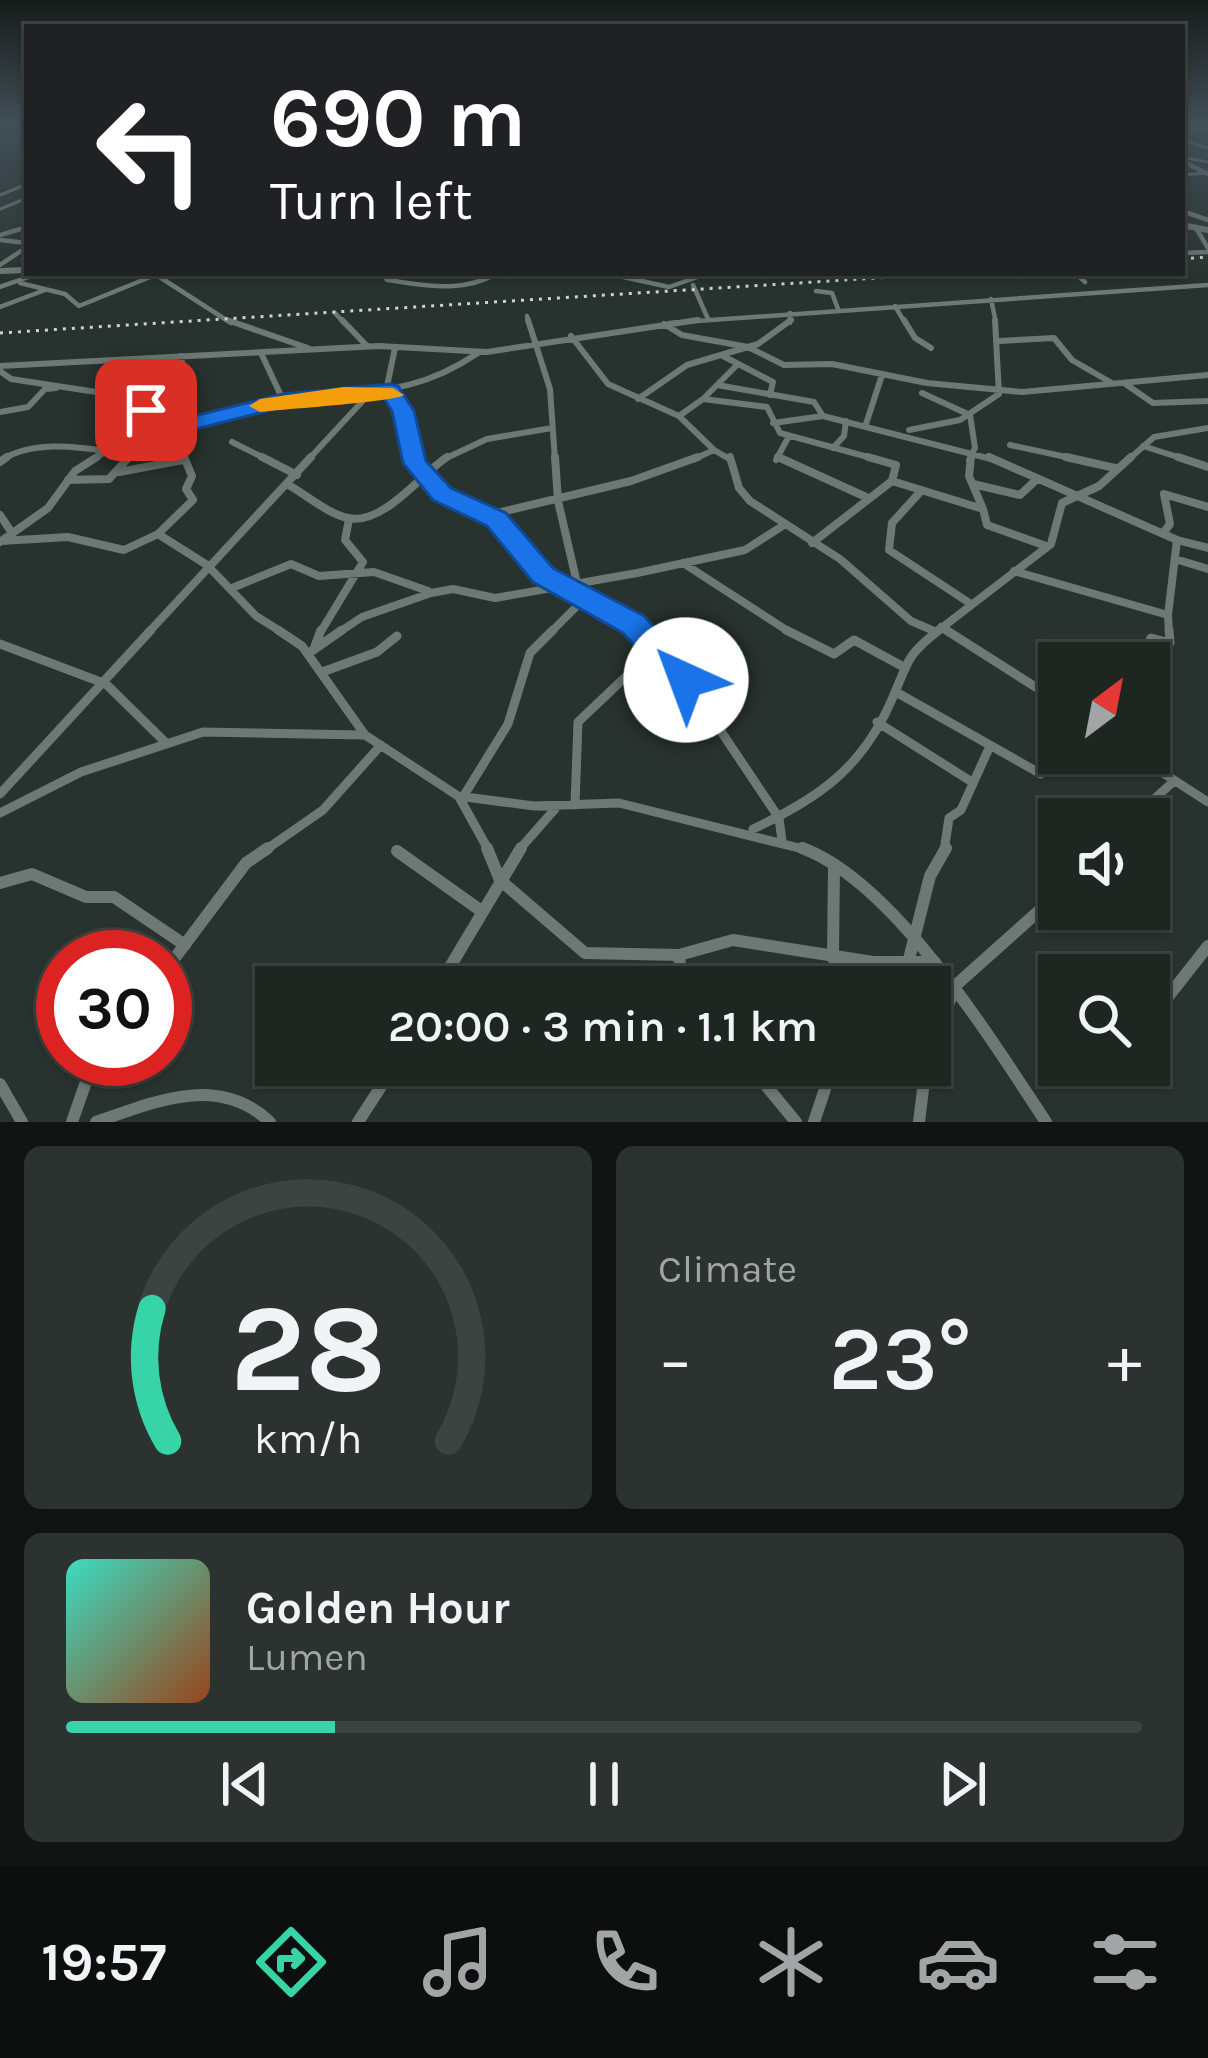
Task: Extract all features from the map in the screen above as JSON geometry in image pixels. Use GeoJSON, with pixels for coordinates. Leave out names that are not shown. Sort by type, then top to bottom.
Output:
{"type":"FeatureCollection","features":[{"type":"Feature","properties":{"kind":"street"},"geometry":{"type":"LineString","coordinates":[[1185,226],[1208,225]]}},
{"type":"Feature","properties":{"kind":"street"},"geometry":{"type":"LineString","coordinates":[[1196,228],[1208,250]]}},
{"type":"Feature","properties":{"kind":"street"},"geometry":{"type":"LineString","coordinates":[[0,268],[24,248]]}},
{"type":"Feature","properties":{"kind":"street"},"geometry":{"type":"LineString","coordinates":[[0,287],[34,276]]}},
{"type":"Feature","properties":{"kind":"street"},"geometry":{"type":"LineString","coordinates":[[20,283],[65,294],[81,306],[154,276]]}},
{"type":"Feature","properties":{"kind":"street"},"geometry":{"type":"LineString","coordinates":[[161,276],[178,292],[222,311],[230,322],[316,350]]}},
{"type":"Feature","properties":{"kind":"street"},"geometry":{"type":"LineString","coordinates":[[385,276],[387,280],[450,286],[479,285],[492,276]]}},
{"type":"Feature","properties":{"kind":"street"},"geometry":{"type":"LineString","coordinates":[[614,276],[646,286],[693,283],[700,276]]}},
{"type":"Feature","properties":{"kind":"street"},"geometry":{"type":"LineString","coordinates":[[1078,276],[1085,282]]}},
{"type":"Feature","properties":{"kind":"street"},"geometry":{"type":"LineString","coordinates":[[693,283],[709,319]]}},
{"type":"Feature","properties":{"kind":"street"},"geometry":{"type":"LineString","coordinates":[[188,424],[116,395],[4,379],[0,369],[368,347],[479,352],[662,323],[1208,285]]}},
{"type":"Feature","properties":{"kind":"street"},"geometry":{"type":"LineString","coordinates":[[0,307],[46,290]]}},
{"type":"Feature","properties":{"kind":"street"},"geometry":{"type":"LineString","coordinates":[[816,292],[832,293],[839,310]]}},
{"type":"Feature","properties":{"kind":"street"},"geometry":{"type":"LineString","coordinates":[[991,299],[1000,341],[1002,390]]}},
{"type":"Feature","properties":{"kind":"street"},"geometry":{"type":"LineString","coordinates":[[896,306],[915,338],[932,348]]}},
{"type":"Feature","properties":{"kind":"street"},"geometry":{"type":"LineString","coordinates":[[335,313],[368,347]]}},
{"type":"Feature","properties":{"kind":"street"},"geometry":{"type":"LineString","coordinates":[[636,399],[691,363],[752,348],[790,325],[790,313]]}},
{"type":"Feature","properties":{"kind":"street"},"geometry":{"type":"LineString","coordinates":[[527,316],[550,389],[558,451],[557,501],[577,583]]}},
{"type":"Feature","properties":{"kind":"street"},"geometry":{"type":"LineString","coordinates":[[662,323],[682,335],[752,348],[784,365],[826,363],[1002,390],[1208,375]]}},
{"type":"Feature","properties":{"kind":"street"},"geometry":{"type":"LineString","coordinates":[[579,341],[586,333]]}},
{"type":"Feature","properties":{"kind":"street"},"geometry":{"type":"LineString","coordinates":[[569,335],[579,341],[606,382],[679,416],[714,450],[730,456],[744,496],[846,563],[911,621],[938,630],[1038,690]]}},
{"type":"Feature","properties":{"kind":"street"},"geometry":{"type":"LineString","coordinates":[[1000,341],[1054,338],[1072,360],[1112,382]]}},
{"type":"Feature","properties":{"kind":"street"},"geometry":{"type":"LineString","coordinates":[[388,391],[392,348]]}},
{"type":"Feature","properties":{"kind":"street"},"geometry":{"type":"LineString","coordinates":[[261,352],[283,400]]}},
{"type":"Feature","properties":{"kind":"street"},"geometry":{"type":"LineString","coordinates":[[0,541],[48,508],[68,480],[107,451],[168,429],[283,400],[388,391],[440,379],[479,352]]}},
{"type":"Feature","properties":{"kind":"street"},"geometry":{"type":"LineString","coordinates":[[183,369],[203,354]]}},
{"type":"Feature","properties":{"kind":"street"},"geometry":{"type":"LineString","coordinates":[[722,355],[773,382]]}},
{"type":"Feature","properties":{"kind":"street"},"geometry":{"type":"LineString","coordinates":[[0,541],[68,537],[122,550],[158,533],[193,500],[186,490],[192,476],[160,403],[183,388],[181,356]]}},
{"type":"Feature","properties":{"kind":"street"},"geometry":{"type":"LineString","coordinates":[[679,416],[738,364]]}},
{"type":"Feature","properties":{"kind":"street"},"geometry":{"type":"LineString","coordinates":[[784,365],[773,382],[767,407],[776,432],[892,463],[898,469],[892,481],[812,543]]}},
{"type":"Feature","properties":{"kind":"street"},"geometry":{"type":"LineString","coordinates":[[866,424],[883,375]]}},
{"type":"Feature","properties":{"kind":"street"},"geometry":{"type":"LineString","coordinates":[[1123,381],[1153,403],[1208,401]]}},
{"type":"Feature","properties":{"kind":"street"},"geometry":{"type":"LineString","coordinates":[[717,385],[814,402],[823,416]]}},
{"type":"Feature","properties":{"kind":"street"},"geometry":{"type":"LineString","coordinates":[[0,412],[28,407],[45,389],[62,388]]}},
{"type":"Feature","properties":{"kind":"street"},"geometry":{"type":"LineString","coordinates":[[902,430],[941,426],[970,415],[1002,390]]}},
{"type":"Feature","properties":{"kind":"street"},"geometry":{"type":"LineString","coordinates":[[388,391],[400,403],[413,458],[444,496],[489,515],[558,585],[628,621],[699,696],[779,818],[782,841]]}},
{"type":"Feature","properties":{"kind":"street"},"geometry":{"type":"LineString","coordinates":[[0,794],[371,392]]}},
{"type":"Feature","properties":{"kind":"street"},"geometry":{"type":"LineString","coordinates":[[922,393],[970,415]]}},
{"type":"Feature","properties":{"kind":"street"},"geometry":{"type":"LineString","coordinates":[[703,399],[767,407]]}},
{"type":"Feature","properties":{"kind":"street"},"geometry":{"type":"LineString","coordinates":[[970,415],[974,451],[968,463],[987,525],[1048,546]]}},
{"type":"Feature","properties":{"kind":"street"},"geometry":{"type":"LineString","coordinates":[[772,423],[823,416],[902,430],[974,451],[1178,541],[1208,548]]}},
{"type":"Feature","properties":{"kind":"street"},"geometry":{"type":"LineString","coordinates":[[833,448],[846,422]]}},
{"type":"Feature","properties":{"kind":"street"},"geometry":{"type":"LineString","coordinates":[[287,484],[349,519],[388,508],[424,474],[496,434],[552,428]]}},
{"type":"Feature","properties":{"kind":"street"},"geometry":{"type":"LineString","coordinates":[[749,830],[823,794],[860,754],[896,692],[900,665],[970,604],[1048,546],[1056,537],[1061,503],[1099,486],[1142,445],[1168,433],[1208,428]]}},
{"type":"Feature","properties":{"kind":"street"},"geometry":{"type":"LineString","coordinates":[[789,436],[776,460],[867,497]]}},
{"type":"Feature","properties":{"kind":"street"},"geometry":{"type":"LineString","coordinates":[[68,480],[102,482],[145,440]]}},
{"type":"Feature","properties":{"kind":"street"},"geometry":{"type":"LineString","coordinates":[[232,442],[297,475]]}},
{"type":"Feature","properties":{"kind":"street"},"geometry":{"type":"LineString","coordinates":[[1142,445],[1208,467]]}},
{"type":"Feature","properties":{"kind":"street"},"geometry":{"type":"LineString","coordinates":[[0,462],[16,451],[73,446],[107,451]]}},
{"type":"Feature","properties":{"kind":"street"},"geometry":{"type":"LineString","coordinates":[[1010,446],[1115,467]]}},
{"type":"Feature","properties":{"kind":"street"},"geometry":{"type":"LineString","coordinates":[[489,515],[525,501],[557,501],[642,481],[714,450]]}},
{"type":"Feature","properties":{"kind":"street"},"geometry":{"type":"LineString","coordinates":[[117,472],[183,460]]}},
{"type":"Feature","properties":{"kind":"street"},"geometry":{"type":"LineString","coordinates":[[964,503],[977,495],[1024,494],[1037,479]]}},
{"type":"Feature","properties":{"kind":"street"},"geometry":{"type":"LineString","coordinates":[[892,481],[982,509]]}},
{"type":"Feature","properties":{"kind":"street"},"geometry":{"type":"LineString","coordinates":[[972,483],[1001,492]]}},
{"type":"Feature","properties":{"kind":"street"},"geometry":{"type":"LineString","coordinates":[[921,491],[892,523],[889,550],[970,604]]}},
{"type":"Feature","properties":{"kind":"street"},"geometry":{"type":"LineString","coordinates":[[1164,532],[1170,524],[1164,494],[1208,507]]}},
{"type":"Feature","properties":{"kind":"street"},"geometry":{"type":"LineString","coordinates":[[0,515],[11,532],[24,539]]}},
{"type":"Feature","properties":{"kind":"street"},"geometry":{"type":"LineString","coordinates":[[312,651],[363,557],[345,537],[349,519]]}},
{"type":"Feature","properties":{"kind":"street"},"geometry":{"type":"LineString","coordinates":[[312,651],[362,617],[431,592],[453,590],[495,598],[709,558],[745,550],[784,525]]}},
{"type":"Feature","properties":{"kind":"street"},"geometry":{"type":"LineString","coordinates":[[158,533],[207,566],[256,616],[312,651],[344,712],[365,735],[461,796],[557,807],[619,803],[749,830],[834,864],[865,885],[956,985],[1046,1122]]}},
{"type":"Feature","properties":{"kind":"street"},"geometry":{"type":"LineString","coordinates":[[1170,642],[1168,615],[1178,541]]}},
{"type":"Feature","properties":{"kind":"street"},"geometry":{"type":"LineString","coordinates":[[697,567],[709,558]]}},
{"type":"Feature","properties":{"kind":"street"},"geometry":{"type":"LineString","coordinates":[[1175,559],[1208,569]]}},
{"type":"Feature","properties":{"kind":"street"},"geometry":{"type":"LineString","coordinates":[[677,561],[697,567],[814,649],[834,653],[854,640],[900,665]]}},
{"type":"Feature","properties":{"kind":"street"},"geometry":{"type":"LineString","coordinates":[[232,588],[286,564],[319,576],[359,570],[431,592]]}},
{"type":"Feature","properties":{"kind":"street"},"geometry":{"type":"LineString","coordinates":[[1014,571],[1168,615]]}},
{"type":"Feature","properties":{"kind":"street"},"geometry":{"type":"LineString","coordinates":[[461,796],[508,724],[530,653],[584,599]]}},
{"type":"Feature","properties":{"kind":"street"},"geometry":{"type":"LineString","coordinates":[[325,671],[377,652],[397,636]]}},
{"type":"Feature","properties":{"kind":"street"},"geometry":{"type":"LineString","coordinates":[[575,805],[578,722],[636,668],[650,642]]}},
{"type":"Feature","properties":{"kind":"street"},"geometry":{"type":"LineString","coordinates":[[0,644],[101,681],[125,698],[166,743]]}},
{"type":"Feature","properties":{"kind":"street"},"geometry":{"type":"LineString","coordinates":[[896,692],[1038,772]]}},
{"type":"Feature","properties":{"kind":"street"},"geometry":{"type":"LineString","coordinates":[[333,731],[344,712]]}},
{"type":"Feature","properties":{"kind":"street"},"geometry":{"type":"LineString","coordinates":[[877,722],[972,782]]}},
{"type":"Feature","properties":{"kind":"street"},"geometry":{"type":"LineString","coordinates":[[0,813],[81,772],[166,743],[228,729],[365,735]]}},
{"type":"Feature","properties":{"kind":"street"},"geometry":{"type":"LineString","coordinates":[[192,936],[246,863],[323,810],[381,744]]}},
{"type":"Feature","properties":{"kind":"street"},"geometry":{"type":"LineString","coordinates":[[908,963],[930,875],[948,844],[949,818],[961,810],[990,746]]}},
{"type":"Feature","properties":{"kind":"street"},"geometry":{"type":"LineString","coordinates":[[1164,774],[1208,802]]}},
{"type":"Feature","properties":{"kind":"street"},"geometry":{"type":"LineString","coordinates":[[1155,798],[1174,781]]}},
{"type":"Feature","properties":{"kind":"street"},"geometry":{"type":"LineString","coordinates":[[461,796],[499,867],[500,880],[552,931],[585,953],[679,955],[733,940],[833,957],[936,962]]}},
{"type":"Feature","properties":{"kind":"street"},"geometry":{"type":"LineString","coordinates":[[449,966],[533,830],[557,807]]}},
{"type":"Feature","properties":{"kind":"street"},"geometry":{"type":"LineString","coordinates":[[397,851],[480,910]]}},
{"type":"Feature","properties":{"kind":"street"},"geometry":{"type":"LineString","coordinates":[[834,864],[836,966]]}},
{"type":"Feature","properties":{"kind":"street"},"geometry":{"type":"LineString","coordinates":[[0,883],[32,874],[86,897],[114,897],[163,930]]}},
{"type":"Feature","properties":{"kind":"street"},"geometry":{"type":"LineString","coordinates":[[951,997],[956,985],[1038,912]]}},
{"type":"Feature","properties":{"kind":"street"},"geometry":{"type":"LineString","coordinates":[[1170,994],[1208,946]]}},
{"type":"Feature","properties":{"kind":"street"},"geometry":{"type":"LineString","coordinates":[[679,955],[680,966]]}},
{"type":"Feature","properties":{"kind":"street"},"geometry":{"type":"LineString","coordinates":[[0,1084],[22,1122]]}},
{"type":"Feature","properties":{"kind":"street"},"geometry":{"type":"LineString","coordinates":[[72,1122],[85,1086]]}},
{"type":"Feature","properties":{"kind":"street"},"geometry":{"type":"LineString","coordinates":[[358,1122],[381,1086]]}},
{"type":"Feature","properties":{"kind":"street"},"geometry":{"type":"LineString","coordinates":[[766,1086],[796,1122]]}},
{"type":"Feature","properties":{"kind":"street"},"geometry":{"type":"LineString","coordinates":[[814,1122],[825,1086]]}},
{"type":"Feature","properties":{"kind":"street"},"geometry":{"type":"LineString","coordinates":[[920,1122],[924,1086]]}},
{"type":"Feature","properties":{"kind":"street"},"geometry":{"type":"LineString","coordinates":[[96,1122],[182,1091],[252,1105],[270,1122]]}},
{"type":"Feature","properties":{"kind":"railway"},"geometry":{"type":"LineString","coordinates":[[1185,259],[1208,257]]}},
{"type":"Feature","properties":{"kind":"railway"},"geometry":{"type":"LineString","coordinates":[[0,333],[909,276]]}},
{"type":"Feature","properties":{"kind":"slow traffic"},"geometry":{"type":"LineString","coordinates":[[260,406],[344,394],[390,391],[393,395]]}},
{"type":"Feature","properties":{"kind":"route"},"geometry":{"type":"LineString","coordinates":[[146,410],[188,424],[283,400],[390,391],[403,411],[415,463],[442,494],[496,520],[543,575],[633,625],[686,680]]}}]}
